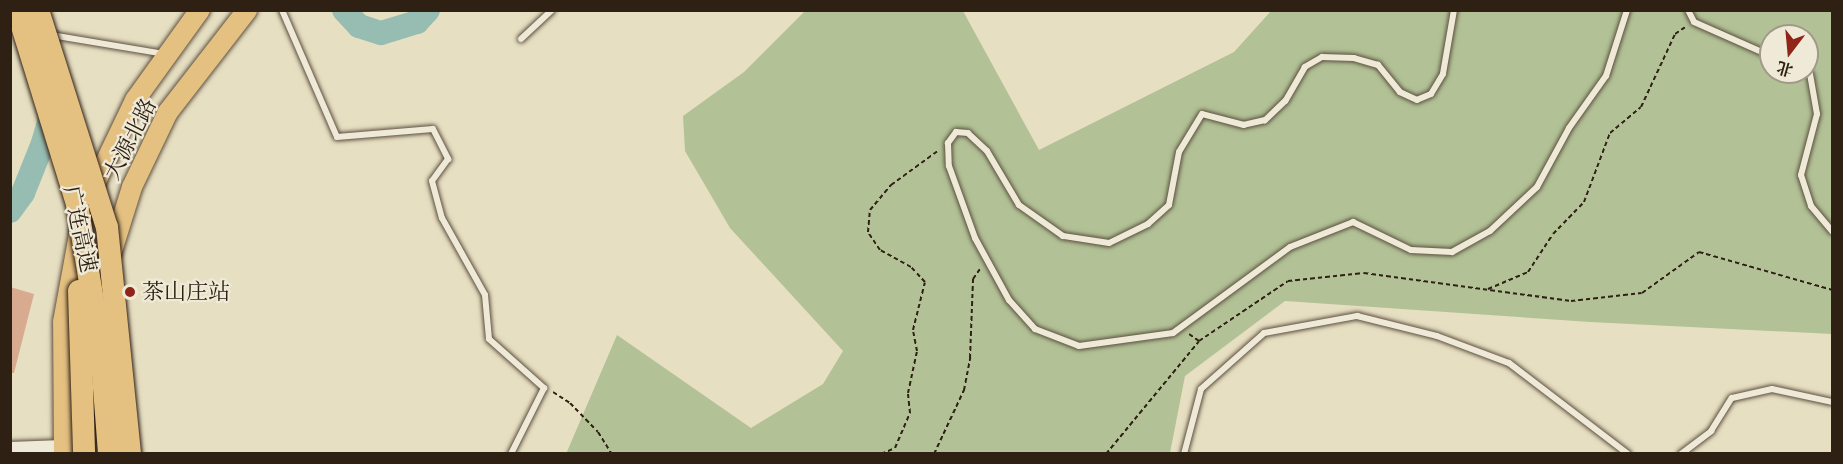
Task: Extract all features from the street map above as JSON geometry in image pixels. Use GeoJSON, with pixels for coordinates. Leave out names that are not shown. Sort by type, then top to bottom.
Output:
{"type":"FeatureCollection","features":[{"type":"Feature","properties":{"kind":"highway","name":"广连高速"},"geometry":{"type":"LineString","coordinates":[[55,10],[112,200],[124,278],[141,453]]}},
{"type":"Feature","properties":{"kind":"highway","name":"广连高速"},"geometry":{"type":"LineString","coordinates":[[27,17],[79,216],[101,349],[109,453]]}},
{"type":"Feature","properties":{"kind":"highway"},"geometry":{"type":"LineString","coordinates":[[27,17],[34,72],[73,223],[84,360],[84,453]]}},
{"type":"Feature","properties":{"kind":"highway"},"geometry":{"type":"LineString","coordinates":[[27,17],[107,227],[130,453]]}},
{"type":"Feature","properties":{"kind":"main road","name":"大源北路"},"geometry":{"type":"LineString","coordinates":[[64,450],[60,358],[76,243],[113,139],[166,54],[200,10]]}},
{"type":"Feature","properties":{"kind":"main road","name":"大源北路"},"geometry":{"type":"LineString","coordinates":[[101,453],[99,325],[120,219],[148,149],[168,112],[247,10]]}},
{"type":"Feature","properties":{"kind":"street"},"geometry":{"type":"LineString","coordinates":[[10,448],[64,450]]}},
{"type":"Feature","properties":{"kind":"lane"},"geometry":{"type":"LineString","coordinates":[[282,10],[337,137],[434,129],[448,159],[432,181],[442,218],[485,295],[489,339],[544,388],[511,453]]}},
{"type":"Feature","properties":{"kind":"lane"},"geometry":{"type":"LineString","coordinates":[[521,39],[552,10]]}},
{"type":"Feature","properties":{"kind":"lane"},"geometry":{"type":"LineString","coordinates":[[1454,10],[1443,74],[1431,94],[1417,100],[1400,92],[1378,65],[1354,58],[1322,57],[1305,67],[1285,101],[1265,120],[1244,125],[1202,114],[1179,152],[1169,205],[1148,224],[1109,243],[1063,236],[1019,205],[987,151],[968,133],[956,132],[948,143],[949,166],[975,238],[1009,300],[1035,329],[1079,346],[1173,333],[1290,247],[1353,222],[1411,250],[1452,252],[1490,231],[1538,187],[1569,128],[1606,76],[1627,10]]}},
{"type":"Feature","properties":{"kind":"lane"},"geometry":{"type":"LineString","coordinates":[[1689,10],[1694,22],[1759,51]]}},
{"type":"Feature","properties":{"kind":"lane"},"geometry":{"type":"LineString","coordinates":[[10,17],[27,17],[166,54]]}},
{"type":"Feature","properties":{"kind":"lane"},"geometry":{"type":"LineString","coordinates":[[1812,84],[1817,114],[1801,175],[1811,206],[1833,231]]}},
{"type":"Feature","properties":{"kind":"lane"},"geometry":{"type":"LineString","coordinates":[[1184,453],[1201,389],[1264,333],[1357,316],[1437,336],[1509,363],[1628,453]]}},
{"type":"Feature","properties":{"kind":"lane"},"geometry":{"type":"LineString","coordinates":[[1681,453],[1711,431],[1732,398],[1772,388],[1833,402]]}},
{"type":"Feature","properties":{"kind":"path"},"geometry":{"type":"LineString","coordinates":[[1694,22],[1675,33],[1641,107],[1610,134],[1584,202],[1554,234],[1528,272],[1486,290],[1571,301],[1642,293],[1699,252],[1833,290]]}},
{"type":"Feature","properties":{"kind":"path"},"geometry":{"type":"LineString","coordinates":[[881,453],[895,448],[910,413],[908,393],[917,351],[913,330],[925,282],[911,267],[880,250],[868,232],[870,210],[891,185],[948,143]]}},
{"type":"Feature","properties":{"kind":"path"},"geometry":{"type":"LineString","coordinates":[[934,453],[964,390],[970,358],[974,279],[987,259]]}},
{"type":"Feature","properties":{"kind":"path"},"geometry":{"type":"LineString","coordinates":[[544,388],[570,403],[612,453]]}},
{"type":"Feature","properties":{"kind":"green space"},"geometry":{"type":"Polygon","coordinates":[[[805,11],[963,11],[1039,150],[1234,52],[1271,11],[1832,11],[1832,334],[1590,322],[1285,301],[1185,376],[1170,453],[566,454],[617,335],[751,428],[823,384],[843,351],[730,228],[685,151],[683,116],[744,72],[805,11]]]}},
{"type":"Feature","properties":{"kind":"building"},"geometry":{"type":"Polygon","coordinates":[[[10,287],[34,294],[14,373],[10,373],[10,287]]]}},
{"type":"Feature","properties":{"kind":"waterway"},"geometry":{"type":"LineString","coordinates":[[344,10],[359,26],[381,33],[417,22],[428,10]]}},
{"type":"Feature","properties":{"kind":"waterway"},"geometry":{"type":"LineString","coordinates":[[10,211],[23,193],[43,143],[50,119],[48,107]]}},
{"type":"Feature","properties":{"kind":"place","name":"茶山庄站"},"geometry":{"type":"Point","coordinates":[130,292]}}]}
